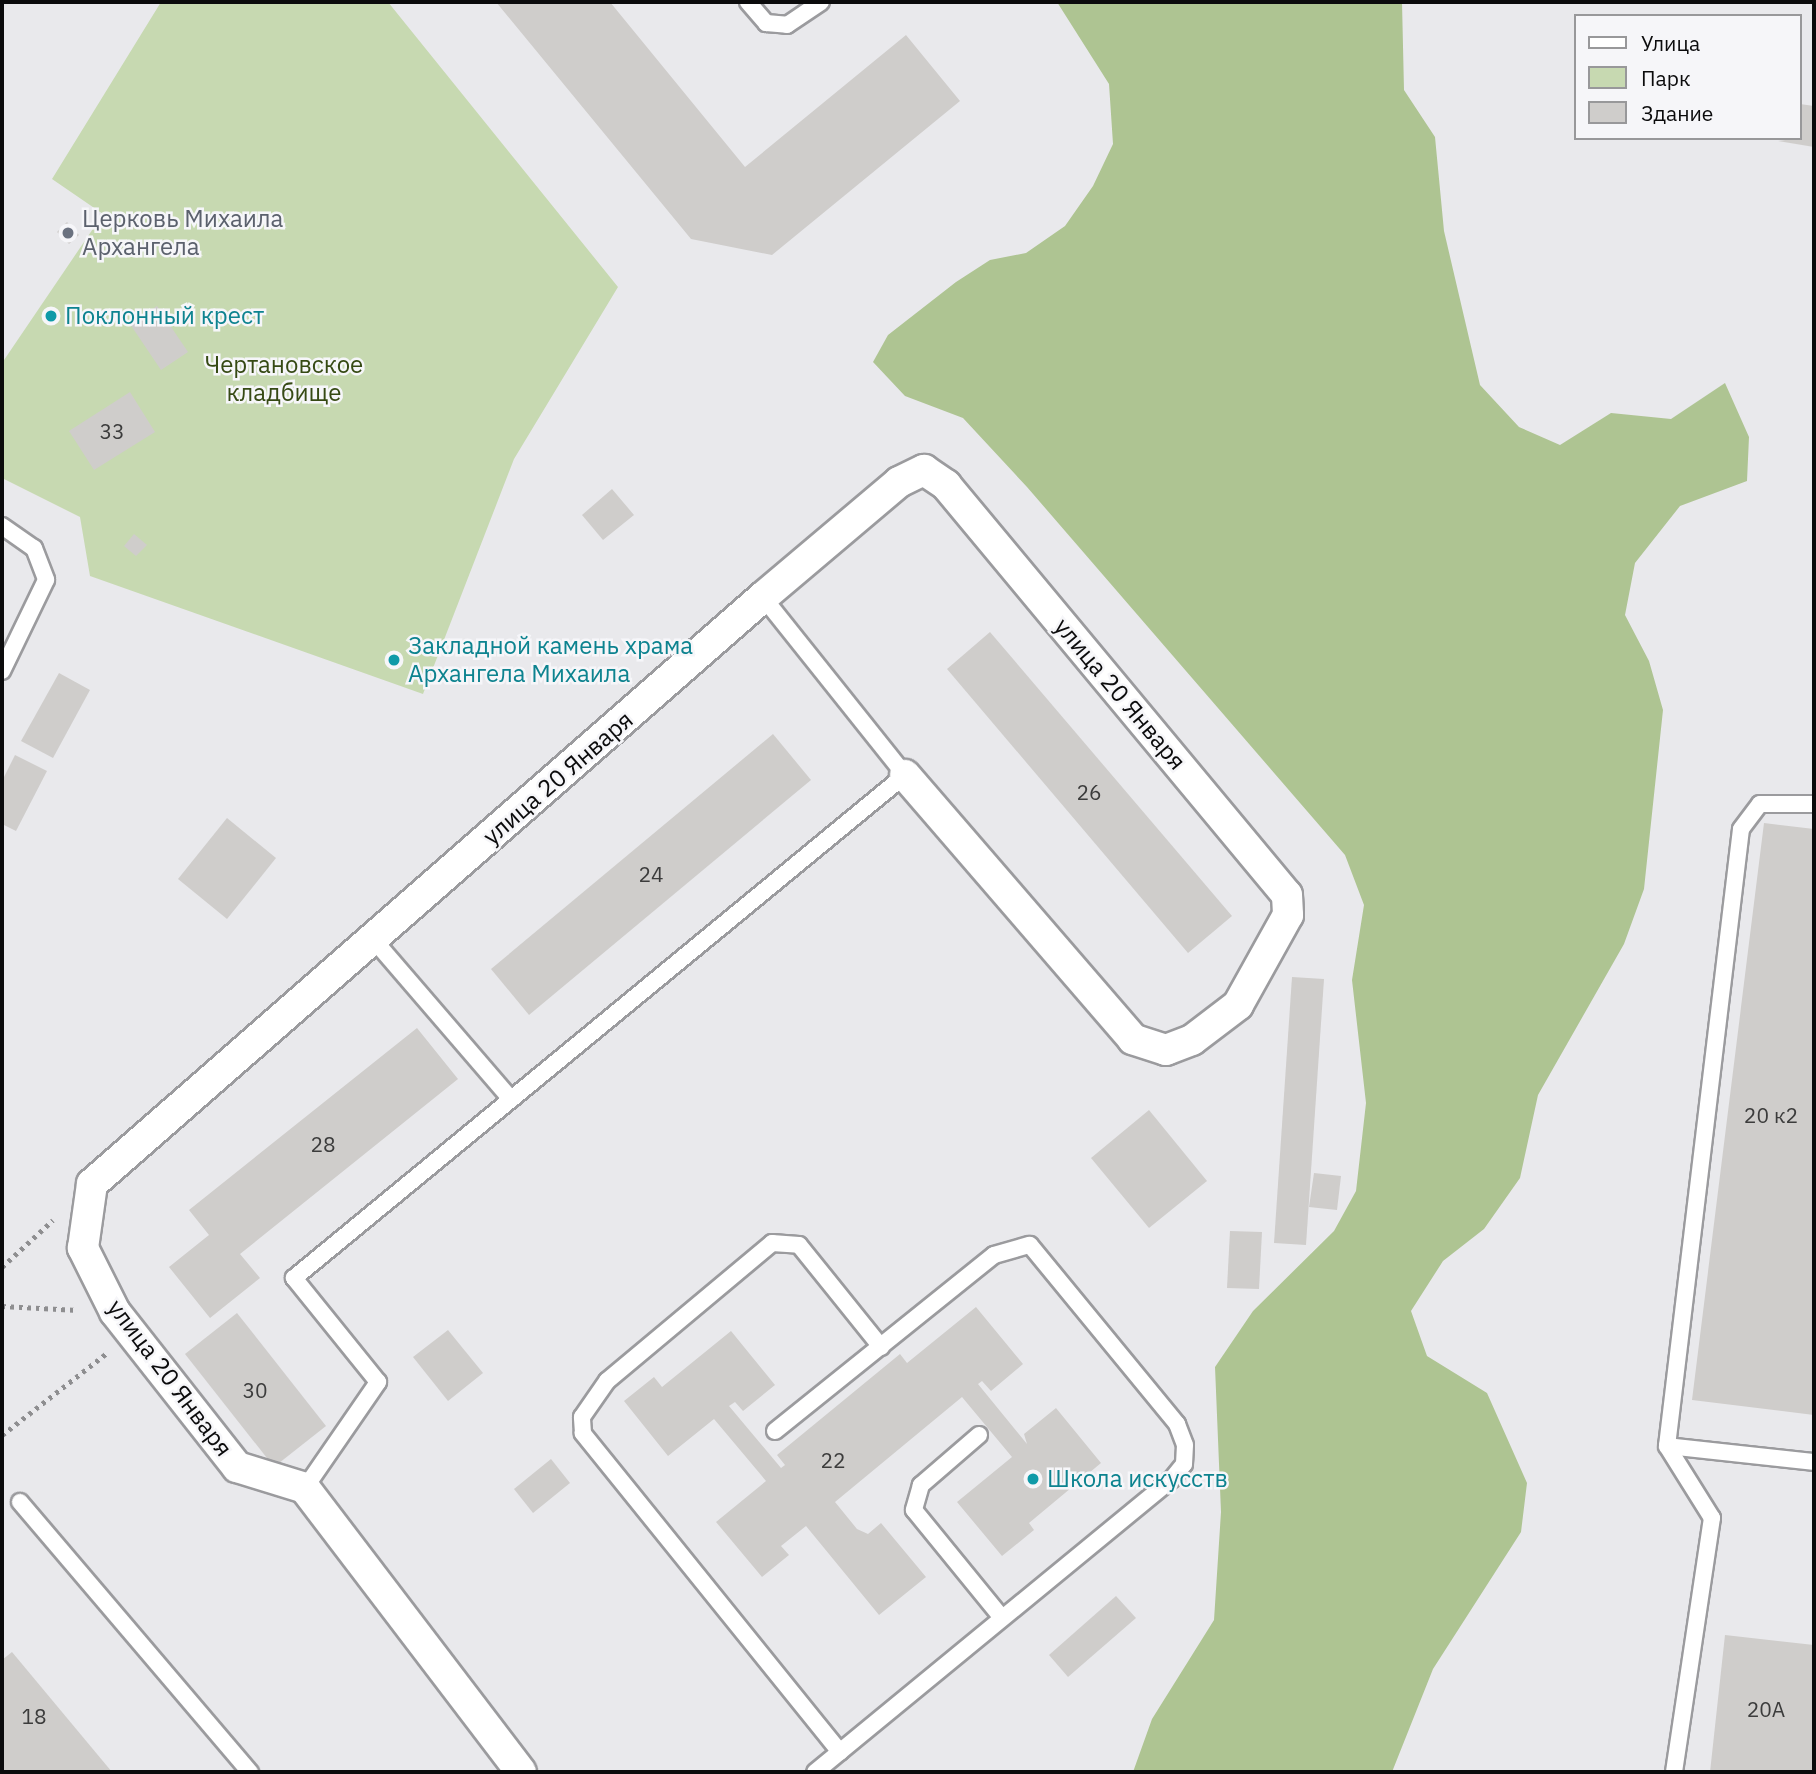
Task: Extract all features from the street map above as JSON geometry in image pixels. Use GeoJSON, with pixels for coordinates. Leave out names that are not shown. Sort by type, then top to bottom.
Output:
{"type":"FeatureCollection","features":[{"type":"Feature","properties":{"kind":"street","name":"улица 20 Января"},"geometry":{"type":"LineString","coordinates":[[305,1488],[237,1467],[124,1323],[83,1248],[92,1184],[763,597],[899,482],[924,470],[946,485],[1287,895],[1288,915],[1238,1005],[1192,1040],[1166,1050],[1133,1039],[905,775]]}},
{"type":"Feature","properties":{"kind":"street"},"geometry":{"type":"LineString","coordinates":[[305,1488],[521,1772]]}},
{"type":"Feature","properties":{"kind":"lane"},"geometry":{"type":"LineString","coordinates":[[748,2],[766,23],[787,25],[821,2]]}},
{"type":"Feature","properties":{"kind":"lane"},"geometry":{"type":"LineString","coordinates":[[2,526],[34,548],[46,580],[2,671]]}},
{"type":"Feature","properties":{"kind":"lane"},"geometry":{"type":"LineString","coordinates":[[305,1488],[378,1382],[294,1278],[905,775],[763,597]]}},
{"type":"Feature","properties":{"kind":"lane"},"geometry":{"type":"LineString","coordinates":[[1674,1772],[1712,1518],[1667,1446],[1741,829],[1760,804],[1814,804]]}},
{"type":"Feature","properties":{"kind":"lane"},"geometry":{"type":"LineString","coordinates":[[373,940],[511,1099]]}},
{"type":"Feature","properties":{"kind":"lane"},"geometry":{"type":"LineString","coordinates":[[840,1752],[583,1433],[582,1416],[607,1381],[772,1243],[799,1245],[881,1347]]}},
{"type":"Feature","properties":{"kind":"lane"},"geometry":{"type":"LineString","coordinates":[[775,1431],[994,1255],[1030,1245],[1177,1424],[1184,1464],[1172,1479],[815,1772]]}},
{"type":"Feature","properties":{"kind":"lane"},"geometry":{"type":"LineString","coordinates":[[979,1435],[921,1485],[914,1510],[1002,1618]]}},
{"type":"Feature","properties":{"kind":"lane"},"geometry":{"type":"LineString","coordinates":[[1667,1446],[1814,1462]]}},
{"type":"Feature","properties":{"kind":"lane"},"geometry":{"type":"LineString","coordinates":[[20,1502],[250,1772]]}},
{"type":"Feature","properties":{"kind":"path"},"geometry":{"type":"LineString","coordinates":[[2,1267],[92,1184]]}},
{"type":"Feature","properties":{"kind":"path"},"geometry":{"type":"LineString","coordinates":[[2,1306],[124,1323]]}},
{"type":"Feature","properties":{"kind":"path"},"geometry":{"type":"LineString","coordinates":[[2,1435],[124,1323]]}},
{"type":"Feature","properties":{"kind":"green space","name":"Чертановское кладбище"},"geometry":{"type":"Polygon","coordinates":[[[161,2],[388,2],[618,287],[514,459],[423,694],[90,576],[80,517],[2,478],[2,363],[103,214],[52,179],[161,2]]]}},
{"type":"Feature","properties":{"kind":"green space"},"geometry":{"type":"Polygon","coordinates":[[[1057,2],[1402,2],[1404,90],[1435,137],[1444,231],[1480,385],[1519,427],[1560,445],[1611,413],[1671,419],[1725,383],[1749,437],[1747,481],[1680,506],[1635,563],[1625,615],[1649,661],[1663,710],[1644,889],[1624,944],[1538,1095],[1520,1178],[1484,1229],[1443,1261],[1411,1311],[1427,1356],[1487,1393],[1527,1483],[1521,1532],[1433,1669],[1392,1772],[1133,1772],[1152,1719],[1214,1620],[1221,1512],[1215,1367],[1253,1311],[1334,1231],[1356,1191],[1366,1103],[1352,980],[1364,905],[1345,855],[1027,487],[963,418],[905,396],[873,362],[888,335],[956,282],[990,260],[1026,253],[1065,226],[1093,186],[1113,144],[1109,84],[1057,2]]]}},
{"type":"Feature","properties":{"kind":"building"},"geometry":{"type":"Polygon","coordinates":[[[496,2],[610,2],[745,167],[906,35],[960,101],[772,255],[691,239],[496,2]]]}},
{"type":"Feature","properties":{"kind":"building"},"geometry":{"type":"Polygon","coordinates":[[[1802,104],[1814,106],[1814,147],[1778,141],[1802,140],[1802,104]]]}},
{"type":"Feature","properties":{"kind":"building","name":"Церковь Михаила Архангела"},"geometry":{"type":"Polygon","coordinates":[[[67,222],[79,235],[69,244],[57,232],[67,222]]]}},
{"type":"Feature","properties":{"kind":"building"},"geometry":{"type":"Polygon","coordinates":[[[157,306],[188,352],[161,370],[130,324],[157,306]]]}},
{"type":"Feature","properties":{"kind":"building"},"geometry":{"type":"Polygon","coordinates":[[[130,392],[155,432],[94,470],[69,431],[130,392]]]}},
{"type":"Feature","properties":{"kind":"building"},"geometry":{"type":"Polygon","coordinates":[[[612,489],[634,515],[603,540],[582,515],[612,489]]]}},
{"type":"Feature","properties":{"kind":"building"},"geometry":{"type":"Polygon","coordinates":[[[134,534],[147,545],[136,556],[124,546],[134,534]]]}},
{"type":"Feature","properties":{"kind":"building"},"geometry":{"type":"Polygon","coordinates":[[[990,632],[1232,916],[1188,953],[947,669],[990,632]]]}},
{"type":"Feature","properties":{"kind":"building"},"geometry":{"type":"Polygon","coordinates":[[[59,673],[90,690],[53,758],[21,741],[59,673]]]}},
{"type":"Feature","properties":{"kind":"building"},"geometry":{"type":"Polygon","coordinates":[[[773,734],[811,780],[529,1015],[491,969],[773,734]]]}},
{"type":"Feature","properties":{"kind":"building"},"geometry":{"type":"Polygon","coordinates":[[[15,755],[47,771],[16,831],[2,824],[2,781],[15,755]]]}},
{"type":"Feature","properties":{"kind":"building"},"geometry":{"type":"Polygon","coordinates":[[[227,818],[276,858],[227,919],[178,879],[227,818]]]}},
{"type":"Feature","properties":{"kind":"building"},"geometry":{"type":"Polygon","coordinates":[[[1764,823],[1814,829],[1814,1415],[1692,1400],[1764,823]]]}},
{"type":"Feature","properties":{"kind":"building"},"geometry":{"type":"Polygon","coordinates":[[[1292,977],[1324,979],[1306,1245],[1274,1243],[1292,977]]]}},
{"type":"Feature","properties":{"kind":"building"},"geometry":{"type":"Polygon","coordinates":[[[417,1028],[458,1079],[240,1254],[260,1278],[210,1318],[169,1267],[209,1235],[189,1210],[417,1028]]]}},
{"type":"Feature","properties":{"kind":"building"},"geometry":{"type":"Polygon","coordinates":[[[1149,1110],[1207,1181],[1149,1228],[1091,1158],[1149,1110]]]}},
{"type":"Feature","properties":{"kind":"building"},"geometry":{"type":"Polygon","coordinates":[[[1314,1173],[1341,1176],[1337,1210],[1309,1207],[1314,1173]]]}},
{"type":"Feature","properties":{"kind":"building"},"geometry":{"type":"Polygon","coordinates":[[[1230,1231],[1262,1232],[1259,1289],[1227,1288],[1230,1231]]]}},
{"type":"Feature","properties":{"kind":"building"},"geometry":{"type":"Polygon","coordinates":[[[976,1307],[1023,1364],[991,1391],[982,1381],[978,1384],[1027,1444],[1024,1434],[1056,1408],[1101,1463],[1029,1523],[1034,1530],[1002,1556],[957,1502],[1012,1457],[962,1397],[835,1502],[857,1529],[868,1534],[881,1523],[926,1577],[879,1615],[806,1526],[781,1546],[789,1555],[762,1577],[716,1522],[766,1481],[714,1419],[668,1456],[624,1401],[654,1377],[662,1387],[731,1331],[775,1385],[743,1411],[735,1402],[729,1406],[781,1468],[785,1465],[777,1455],[900,1354],[907,1363],[976,1307]]]}},
{"type":"Feature","properties":{"kind":"building"},"geometry":{"type":"Polygon","coordinates":[[[237,1313],[326,1426],[274,1467],[185,1354],[237,1313]]]}},
{"type":"Feature","properties":{"kind":"building"},"geometry":{"type":"Polygon","coordinates":[[[448,1330],[483,1373],[448,1401],[413,1357],[448,1330]]]}},
{"type":"Feature","properties":{"kind":"building"},"geometry":{"type":"Polygon","coordinates":[[[551,1459],[570,1483],[533,1513],[514,1489],[551,1459]]]}},
{"type":"Feature","properties":{"kind":"building"},"geometry":{"type":"Polygon","coordinates":[[[1116,1596],[1136,1618],[1068,1677],[1049,1655],[1116,1596]]]}},
{"type":"Feature","properties":{"kind":"building"},"geometry":{"type":"Polygon","coordinates":[[[1725,1635],[1814,1645],[1814,1772],[1710,1772],[1725,1635]]]}},
{"type":"Feature","properties":{"kind":"building"},"geometry":{"type":"Polygon","coordinates":[[[12,1652],[112,1772],[2,1772],[2,1660],[12,1652]]]}},
{"type":"Feature","properties":{"kind":"place","name":"Церковь Михаила Архангела"},"geometry":{"type":"Point","coordinates":[68,233]}},
{"type":"Feature","properties":{"kind":"place","name":"Поклонный крест"},"geometry":{"type":"Point","coordinates":[51,316]}},
{"type":"Feature","properties":{"kind":"place","name":"Закладной камень храма Архангела Михаила"},"geometry":{"type":"Point","coordinates":[394,660]}},
{"type":"Feature","properties":{"kind":"place","name":"Школа искусств"},"geometry":{"type":"Point","coordinates":[1033,1479]}}]}
